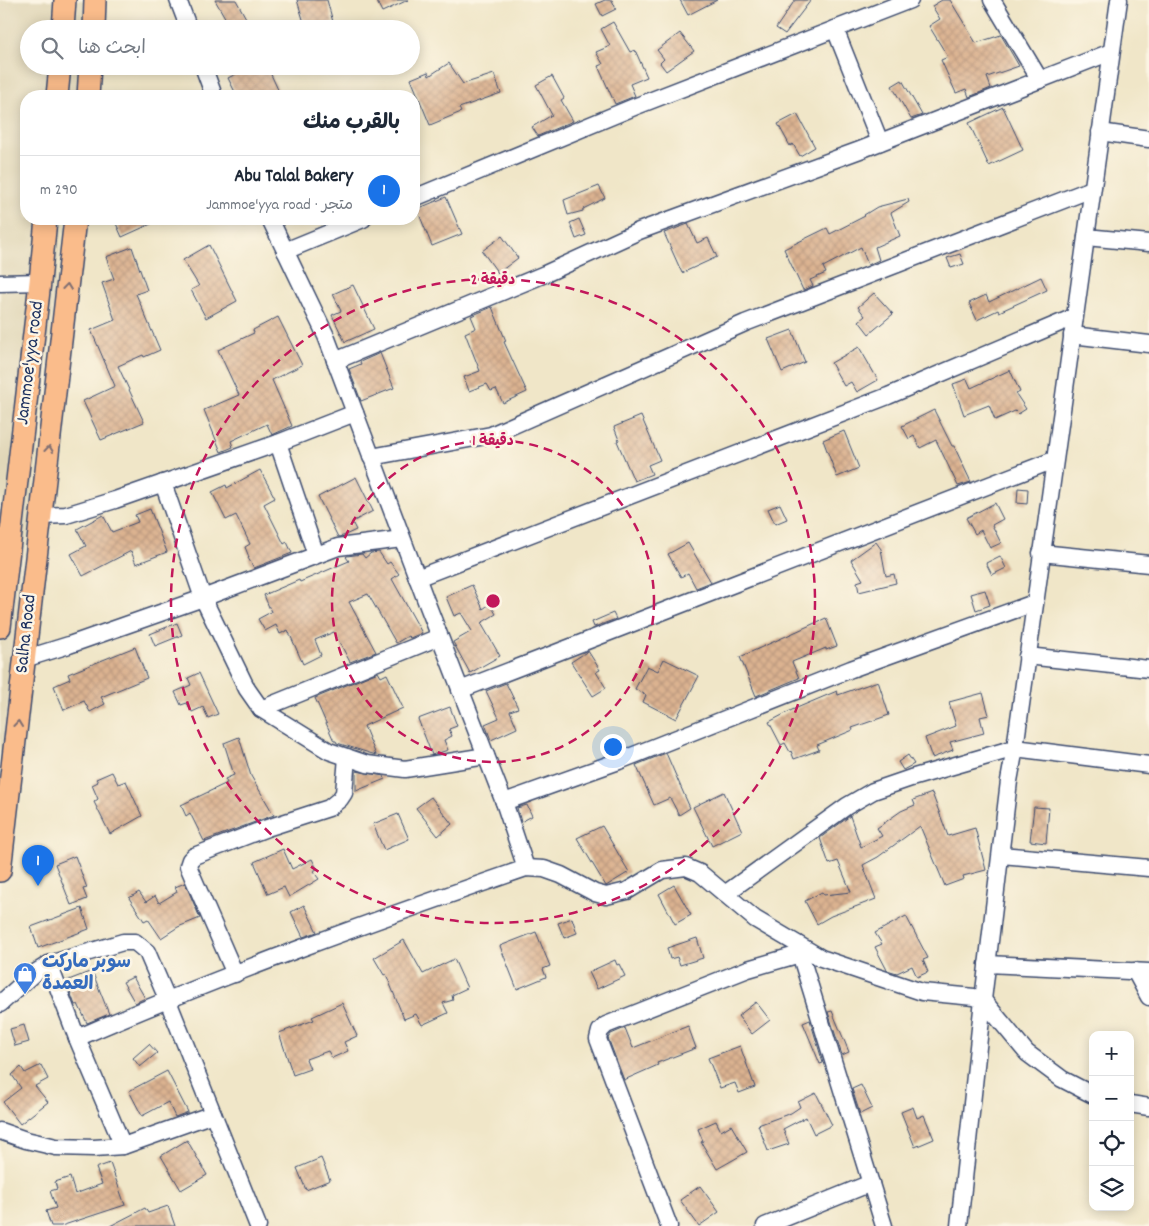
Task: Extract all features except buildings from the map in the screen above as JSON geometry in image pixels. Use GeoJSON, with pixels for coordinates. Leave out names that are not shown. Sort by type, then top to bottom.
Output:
{"type":"FeatureCollection","features":[{"type":"Feature","properties":{"kind":"main road"},"geometry":{"type":"LineString","coordinates":[[64,20],[65,0]]}},
{"type":"Feature","properties":{"kind":"main road"},"geometry":{"type":"LineString","coordinates":[[94,20],[95,0]]}},
{"type":"Feature","properties":{"kind":"main road"},"geometry":{"type":"LineString","coordinates":[[58,90],[59,75]]}},
{"type":"Feature","properties":{"kind":"main road"},"geometry":{"type":"LineString","coordinates":[[88,90],[89,75]]}},
{"type":"Feature","properties":{"kind":"main road","name":"Jammoe'yya road"},"geometry":{"type":"LineString","coordinates":[[0,627],[45,225]]}},
{"type":"Feature","properties":{"kind":"main road","name":"Jammoe'yya road"},"geometry":{"type":"LineString","coordinates":[[32,584],[46,484],[73,225]]}},
{"type":"Feature","properties":{"kind":"main road"},"geometry":{"type":"LineString","coordinates":[[18,480],[46,484]]}},
{"type":"Feature","properties":{"kind":"main road","name":"Salha Road"},"geometry":{"type":"LineString","coordinates":[[0,871],[32,584]]}},
{"type":"Feature","properties":{"kind":"street"},"geometry":{"type":"LineString","coordinates":[[178,0],[186,20]]}},
{"type":"Feature","properties":{"kind":"street"},"geometry":{"type":"LineString","coordinates":[[420,196],[634,107],[910,0]]}},
{"type":"Feature","properties":{"kind":"street"},"geometry":{"type":"LineString","coordinates":[[992,0],[1040,80]]}},
{"type":"Feature","properties":{"kind":"street"},"geometry":{"type":"LineString","coordinates":[[959,1226],[1009,781],[1119,0]]}},
{"type":"Feature","properties":{"kind":"street"},"geometry":{"type":"LineString","coordinates":[[835,29],[880,142]]}},
{"type":"Feature","properties":{"kind":"street"},"geometry":{"type":"LineString","coordinates":[[336,361],[536,278],[638,231],[880,142],[1112,52]]}},
{"type":"Feature","properties":{"kind":"street"},"geometry":{"type":"LineString","coordinates":[[206,75],[212,90]]}},
{"type":"Feature","properties":{"kind":"street"},"geometry":{"type":"LineString","coordinates":[[1100,132],[1149,138]]}},
{"type":"Feature","properties":{"kind":"street"},"geometry":{"type":"LineString","coordinates":[[371,456],[491,435],[745,323],[1092,189]]}},
{"type":"Feature","properties":{"kind":"street"},"geometry":{"type":"LineString","coordinates":[[273,225],[336,361],[439,637],[504,802],[526,868]]}},
{"type":"Feature","properties":{"kind":"street"},"geometry":{"type":"LineString","coordinates":[[285,251],[348,225]]}},
{"type":"Feature","properties":{"kind":"street"},"geometry":{"type":"LineString","coordinates":[[1086,237],[1149,243]]}},
{"type":"Feature","properties":{"kind":"street"},"geometry":{"type":"LineString","coordinates":[[0,283],[40,282]]}},
{"type":"Feature","properties":{"kind":"street"},"geometry":{"type":"LineString","coordinates":[[417,578],[888,396],[1074,318]]}},
{"type":"Feature","properties":{"kind":"street"},"geometry":{"type":"LineString","coordinates":[[1072,335],[1149,344]]}},
{"type":"Feature","properties":{"kind":"street"},"geometry":{"type":"LineString","coordinates":[[41,516],[66,515],[164,483],[278,443],[355,413]]}},
{"type":"Feature","properties":{"kind":"street"},"geometry":{"type":"LineString","coordinates":[[278,443],[316,555]]}},
{"type":"Feature","properties":{"kind":"street"},"geometry":{"type":"LineString","coordinates":[[460,690],[1054,460]]}},
{"type":"Feature","properties":{"kind":"street"},"geometry":{"type":"LineString","coordinates":[[164,483],[203,598],[247,689],[260,708],[329,751],[367,764],[406,769],[486,756]]}},
{"type":"Feature","properties":{"kind":"street"},"geometry":{"type":"LineString","coordinates":[[24,659],[70,645],[203,598],[338,547],[402,539]]}},
{"type":"Feature","properties":{"kind":"street"},"geometry":{"type":"LineString","coordinates":[[1041,553],[1149,564]]}},
{"type":"Feature","properties":{"kind":"street"},"geometry":{"type":"LineString","coordinates":[[504,802],[619,761],[851,669],[1034,603]]}},
{"type":"Feature","properties":{"kind":"street"},"geometry":{"type":"LineString","coordinates":[[260,708],[439,637]]}},
{"type":"Feature","properties":{"kind":"street"},"geometry":{"type":"LineString","coordinates":[[1027,656],[1149,668]]}},
{"type":"Feature","properties":{"kind":"street"},"geometry":{"type":"LineString","coordinates":[[725,894],[847,806],[873,791],[1014,748],[1149,765]]}},
{"type":"Feature","properties":{"kind":"street"},"geometry":{"type":"LineString","coordinates":[[235,974],[188,866],[190,860],[194,856],[249,835],[329,808],[344,793],[347,757]]}},
{"type":"Feature","properties":{"kind":"street"},"geometry":{"type":"LineString","coordinates":[[1001,855],[1149,868]]}},
{"type":"Feature","properties":{"kind":"street"},"geometry":{"type":"LineString","coordinates":[[78,1038],[235,974],[384,917],[526,868],[544,870],[561,875],[595,893],[606,896],[627,892],[662,870],[686,867],[700,873],[755,920],[799,949],[922,992],[974,996],[983,1000],[1027,1053],[1062,1078],[1089,1093]]}},
{"type":"Feature","properties":{"kind":"street"},"geometry":{"type":"LineString","coordinates":[[0,1004],[33,974],[49,964],[123,942],[135,942],[147,952],[213,1114],[254,1225]]}},
{"type":"Feature","properties":{"kind":"street"},"geometry":{"type":"LineString","coordinates":[[799,949],[884,1226]]}},
{"type":"Feature","properties":{"kind":"street"},"geometry":{"type":"LineString","coordinates":[[668,1226],[598,1039],[600,1031],[606,1025],[799,949]]}},
{"type":"Feature","properties":{"kind":"street"},"geometry":{"type":"LineString","coordinates":[[49,964],[123,1146]]}},
{"type":"Feature","properties":{"kind":"street"},"geometry":{"type":"LineString","coordinates":[[987,964],[1142,972],[1149,997]]}},
{"type":"Feature","properties":{"kind":"street"},"geometry":{"type":"LineString","coordinates":[[1134,1105],[1149,1107]]}},
{"type":"Feature","properties":{"kind":"street"},"geometry":{"type":"LineString","coordinates":[[0,1131],[26,1140],[56,1147],[94,1148],[123,1146],[213,1114]]}},
{"type":"Feature","properties":{"kind":"street"},"geometry":{"type":"LineString","coordinates":[[764,1226],[871,1183]]}},
{"type":"Feature","properties":{"kind":"shaded area"},"geometry":{"type":"Polygon","coordinates":[[[0,0],[88,0],[86,20],[20,20],[20,75],[79,75],[78,90],[20,90],[20,225],[62,225],[0,775],[0,0]]]}},
{"type":"Feature","properties":{"kind":"place","name":"Abu Talal Bakery"},"geometry":{"type":"Point","coordinates":[38,886]}},
{"type":"Feature","properties":{"kind":"place","name":"سوبر ماركت العمدة"},"geometry":{"type":"Point","coordinates":[25,995]}}]}
